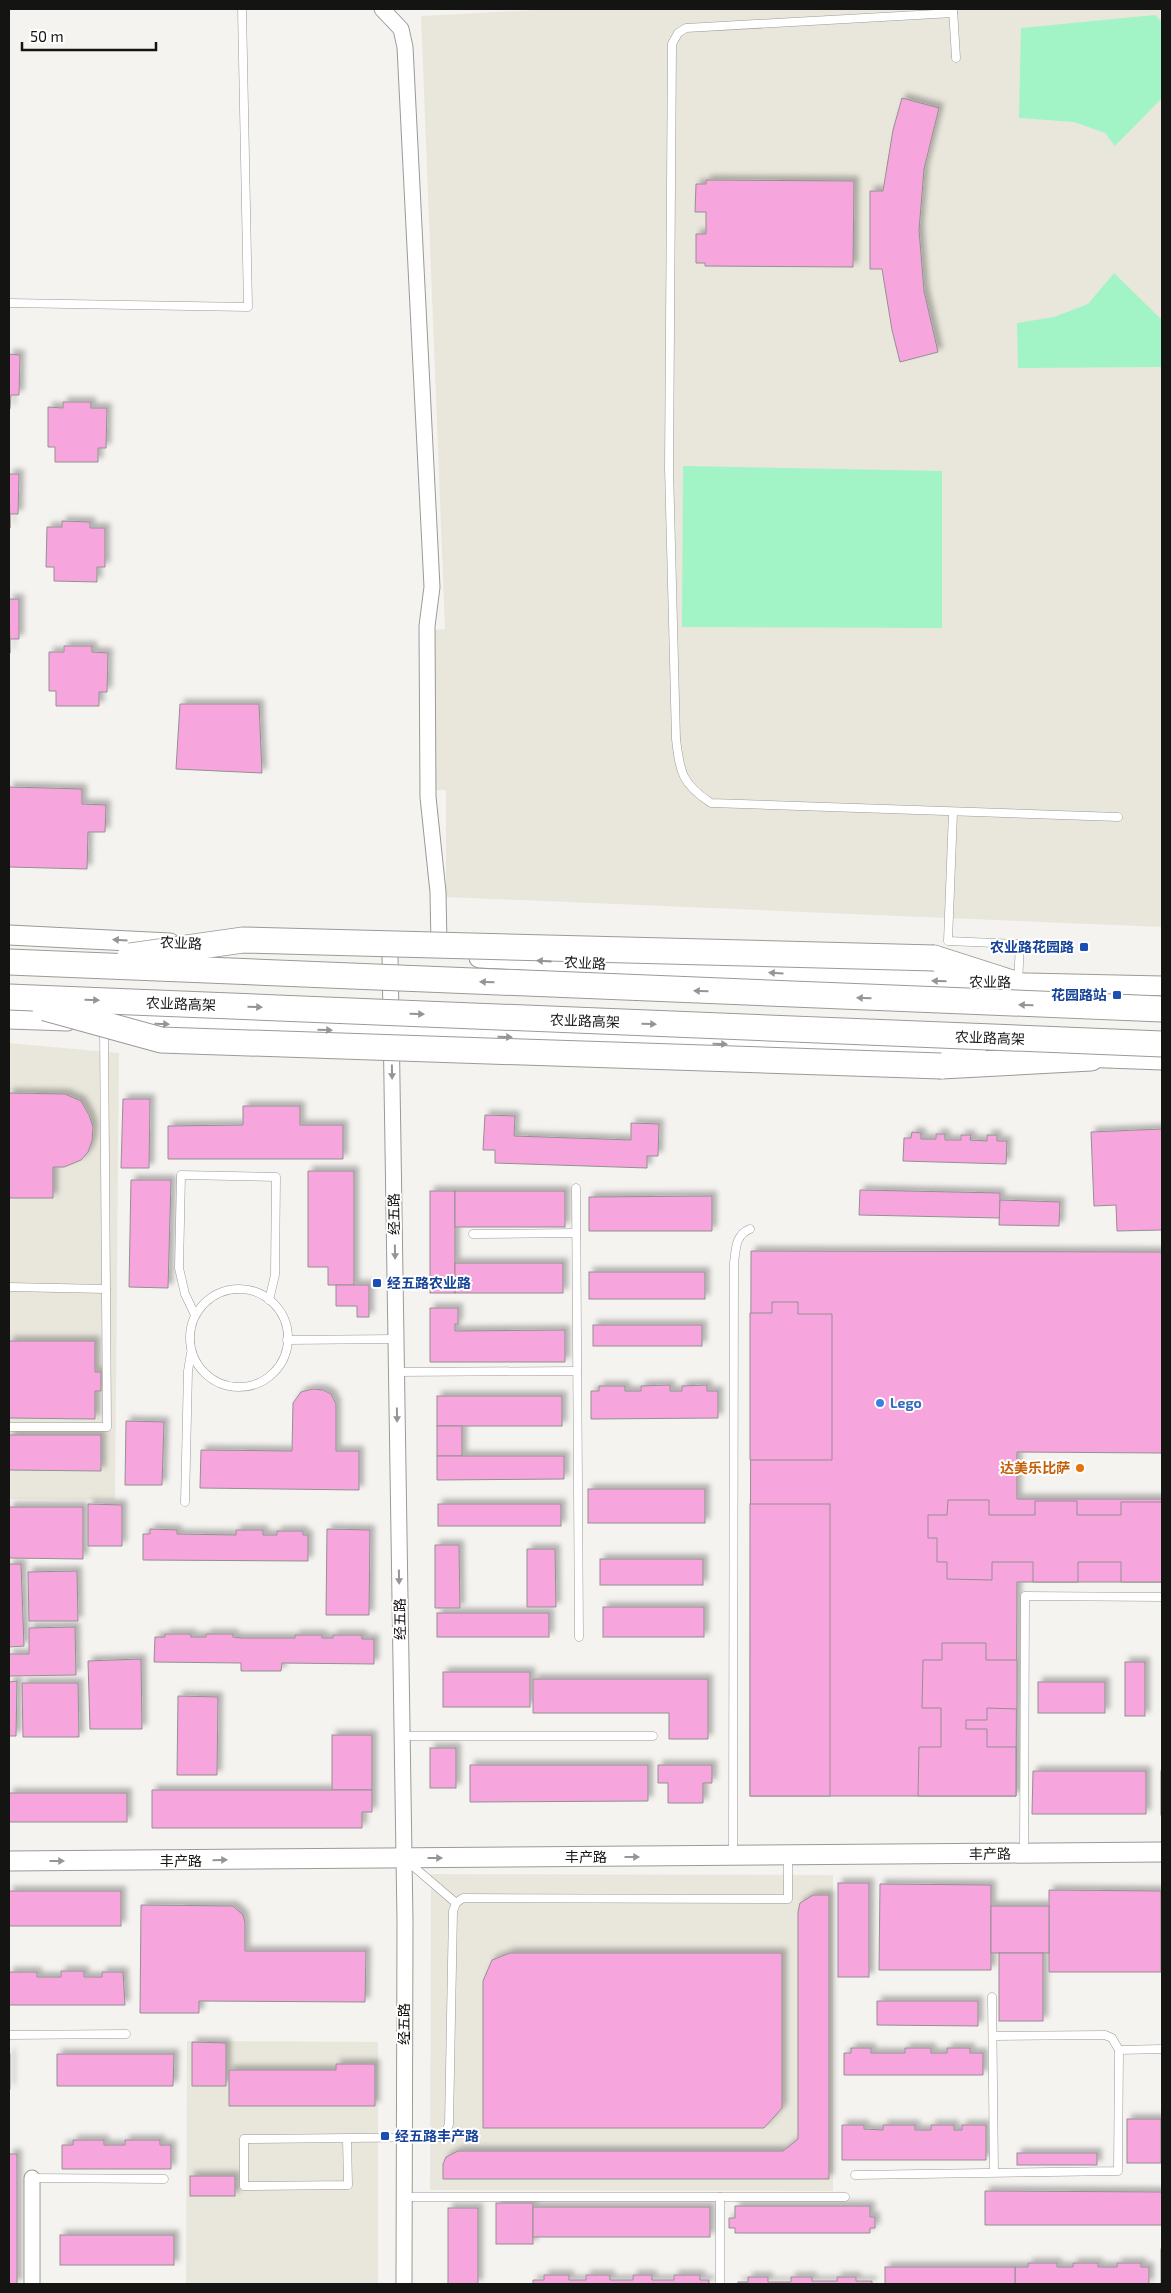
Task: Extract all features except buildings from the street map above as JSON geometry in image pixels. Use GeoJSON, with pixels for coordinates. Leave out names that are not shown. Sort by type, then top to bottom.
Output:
{"type":"FeatureCollection","features":[{"type":"Feature","properties":{"kind":"highway"},"geometry":{"type":"LineString","coordinates":[[70,965],[244,940],[934,958],[1015,983]]}},
{"type":"Feature","properties":{"kind":"highway"},"geometry":{"type":"LineString","coordinates":[[9,962],[1162,1009]]}},
{"type":"Feature","properties":{"kind":"highway"},"geometry":{"type":"LineString","coordinates":[[9,998],[161,1040],[941,1066],[1091,1058]]}},
{"type":"Feature","properties":{"kind":"highway","name":"农业路高架"},"geometry":{"type":"LineString","coordinates":[[9,998],[1162,1044]]}},
{"type":"Feature","properties":{"kind":"street"},"geometry":{"type":"LineString","coordinates":[[382,9],[401,29],[405,47],[432,587],[427,626],[428,797],[438,892],[439,945]]}},
{"type":"Feature","properties":{"kind":"street","name":"农业路"},"geometry":{"type":"LineString","coordinates":[[9,935],[1015,983],[1162,986]]}},
{"type":"Feature","properties":{"kind":"street","name":"经五路"},"geometry":{"type":"LineString","coordinates":[[390,954],[404,1858],[404,2284]]}},
{"type":"Feature","properties":{"kind":"street"},"geometry":{"type":"LineString","coordinates":[[9,1019],[1162,1060]]}},
{"type":"Feature","properties":{"kind":"street","name":"丰产路"},"geometry":{"type":"LineString","coordinates":[[9,1862],[1162,1852]]}},
{"type":"Feature","properties":{"kind":"street"},"geometry":{"type":"LineString","coordinates":[[32,2178],[32,2284]]}},
{"type":"Feature","properties":{"kind":"lane"},"geometry":{"type":"LineString","coordinates":[[9,303],[248,307],[242,9]]}},
{"type":"Feature","properties":{"kind":"lane"},"geometry":{"type":"LineString","coordinates":[[956,58],[953,11],[686,28],[678,33],[672,44],[669,468],[676,739],[685,781],[696,793],[711,803],[1118,817]]}},
{"type":"Feature","properties":{"kind":"lane"},"geometry":{"type":"LineString","coordinates":[[953,812],[948,941],[1020,944],[1015,983]]}},
{"type":"Feature","properties":{"kind":"lane"},"geometry":{"type":"LineString","coordinates":[[9,1427],[108,1427],[104,1022]]}},
{"type":"Feature","properties":{"kind":"lane"},"geometry":{"type":"LineString","coordinates":[[195,1316],[184,1294],[179,1268],[181,1175],[276,1176],[275,1275],[270,1300]]}},
{"type":"Feature","properties":{"kind":"lane"},"geometry":{"type":"LineString","coordinates":[[576,1188],[579,1637]]}},
{"type":"Feature","properties":{"kind":"lane"},"geometry":{"type":"LineString","coordinates":[[733,1856],[734,1263],[738,1240],[744,1232],[750,1229]]}},
{"type":"Feature","properties":{"kind":"lane"},"geometry":{"type":"LineString","coordinates":[[473,1234],[576,1233]]}},
{"type":"Feature","properties":{"kind":"lane"},"geometry":{"type":"LineString","coordinates":[[9,1287],[106,1289]]}},
{"type":"Feature","properties":{"kind":"lane"},"geometry":{"type":"LineString","coordinates":[[232,1289],[256,1292],[270,1300],[281,1313],[286,1323],[287,1340],[285,1355],[273,1373],[263,1381],[238,1387],[214,1381],[196,1363],[191,1352],[189,1339],[195,1316],[210,1298],[232,1289]]}},
{"type":"Feature","properties":{"kind":"lane"},"geometry":{"type":"LineString","coordinates":[[287,1340],[396,1339]]}},
{"type":"Feature","properties":{"kind":"lane"},"geometry":{"type":"LineString","coordinates":[[185,1502],[188,1372],[191,1352]]}},
{"type":"Feature","properties":{"kind":"lane"},"geometry":{"type":"LineString","coordinates":[[396,1372],[577,1371]]}},
{"type":"Feature","properties":{"kind":"lane"},"geometry":{"type":"LineString","coordinates":[[1024,1853],[1025,1596],[1162,1597]]}},
{"type":"Feature","properties":{"kind":"lane"},"geometry":{"type":"LineString","coordinates":[[402,1736],[654,1736]]}},
{"type":"Feature","properties":{"kind":"lane"},"geometry":{"type":"LineString","coordinates":[[347,2139],[348,2185],[244,2186],[244,2140],[444,2137],[449,2124],[453,1911],[456,1903],[463,1898],[788,1899],[788,1855]]}},
{"type":"Feature","properties":{"kind":"lane"},"geometry":{"type":"LineString","coordinates":[[404,1858],[456,1903]]}},
{"type":"Feature","properties":{"kind":"lane"},"geometry":{"type":"LineString","coordinates":[[992,1997],[994,2172]]}},
{"type":"Feature","properties":{"kind":"lane"},"geometry":{"type":"LineString","coordinates":[[9,2035],[126,2034]]}},
{"type":"Feature","properties":{"kind":"lane"},"geometry":{"type":"LineString","coordinates":[[856,2175],[1118,2171],[1119,2050],[1112,2038],[1105,2035],[993,2036]]}},
{"type":"Feature","properties":{"kind":"lane"},"geometry":{"type":"LineString","coordinates":[[1119,2050],[1162,2049]]}},
{"type":"Feature","properties":{"kind":"lane"},"geometry":{"type":"LineString","coordinates":[[32,2178],[164,2179]]}},
{"type":"Feature","properties":{"kind":"lane"},"geometry":{"type":"LineString","coordinates":[[720,2197],[720,2284]]}},
{"type":"Feature","properties":{"kind":"lane"},"geometry":{"type":"LineString","coordinates":[[404,2198],[845,2197]]}},
{"type":"Feature","properties":{"kind":"shaded area"},"geometry":{"type":"Polygon","coordinates":[[[553,9],[1162,9],[1162,927],[446,897],[446,790],[433,790],[432,630],[445,629],[421,16],[553,9]]]}},
{"type":"Feature","properties":{"kind":"shaded area"},"geometry":{"type":"Polygon","coordinates":[[[9,1043],[119,1053],[115,1500],[9,1499],[9,1043]]]}},
{"type":"Feature","properties":{"kind":"shaded area"},"geometry":{"type":"Polygon","coordinates":[[[431,1874],[833,1875],[833,2191],[430,2190],[431,1874]]]}},
{"type":"Feature","properties":{"kind":"shaded area"},"geometry":{"type":"Polygon","coordinates":[[[187,2041],[378,2042],[378,2284],[186,2284],[187,2041]]]}},
{"type":"Feature","properties":{"kind":"green space"},"geometry":{"type":"Polygon","coordinates":[[[1155,15],[1162,22],[1162,98],[1115,146],[1105,133],[1074,122],[1019,118],[1021,28],[1155,15]]]}},
{"type":"Feature","properties":{"kind":"green space"},"geometry":{"type":"Polygon","coordinates":[[[1114,273],[1162,320],[1162,367],[1018,368],[1017,323],[1054,317],[1088,304],[1114,273]]]}},
{"type":"Feature","properties":{"kind":"green space"},"geometry":{"type":"Polygon","coordinates":[[[683,466],[942,471],[942,628],[682,627],[683,466]]]}},
{"type":"Feature","properties":{"kind":"place","name":"农业路花园路"},"geometry":{"type":"Point","coordinates":[1084,947]}},
{"type":"Feature","properties":{"kind":"place","name":"花园路站"},"geometry":{"type":"Point","coordinates":[1117,995]}},
{"type":"Feature","properties":{"kind":"place","name":"经五路农业路"},"geometry":{"type":"Point","coordinates":[377,1283]}},
{"type":"Feature","properties":{"kind":"place","name":"Lego"},"geometry":{"type":"Point","coordinates":[880,1403]}},
{"type":"Feature","properties":{"kind":"place","name":"达美乐比萨"},"geometry":{"type":"Point","coordinates":[1080,1468]}},
{"type":"Feature","properties":{"kind":"place","name":"经五路丰产路"},"geometry":{"type":"Point","coordinates":[385,2136]}}]}
